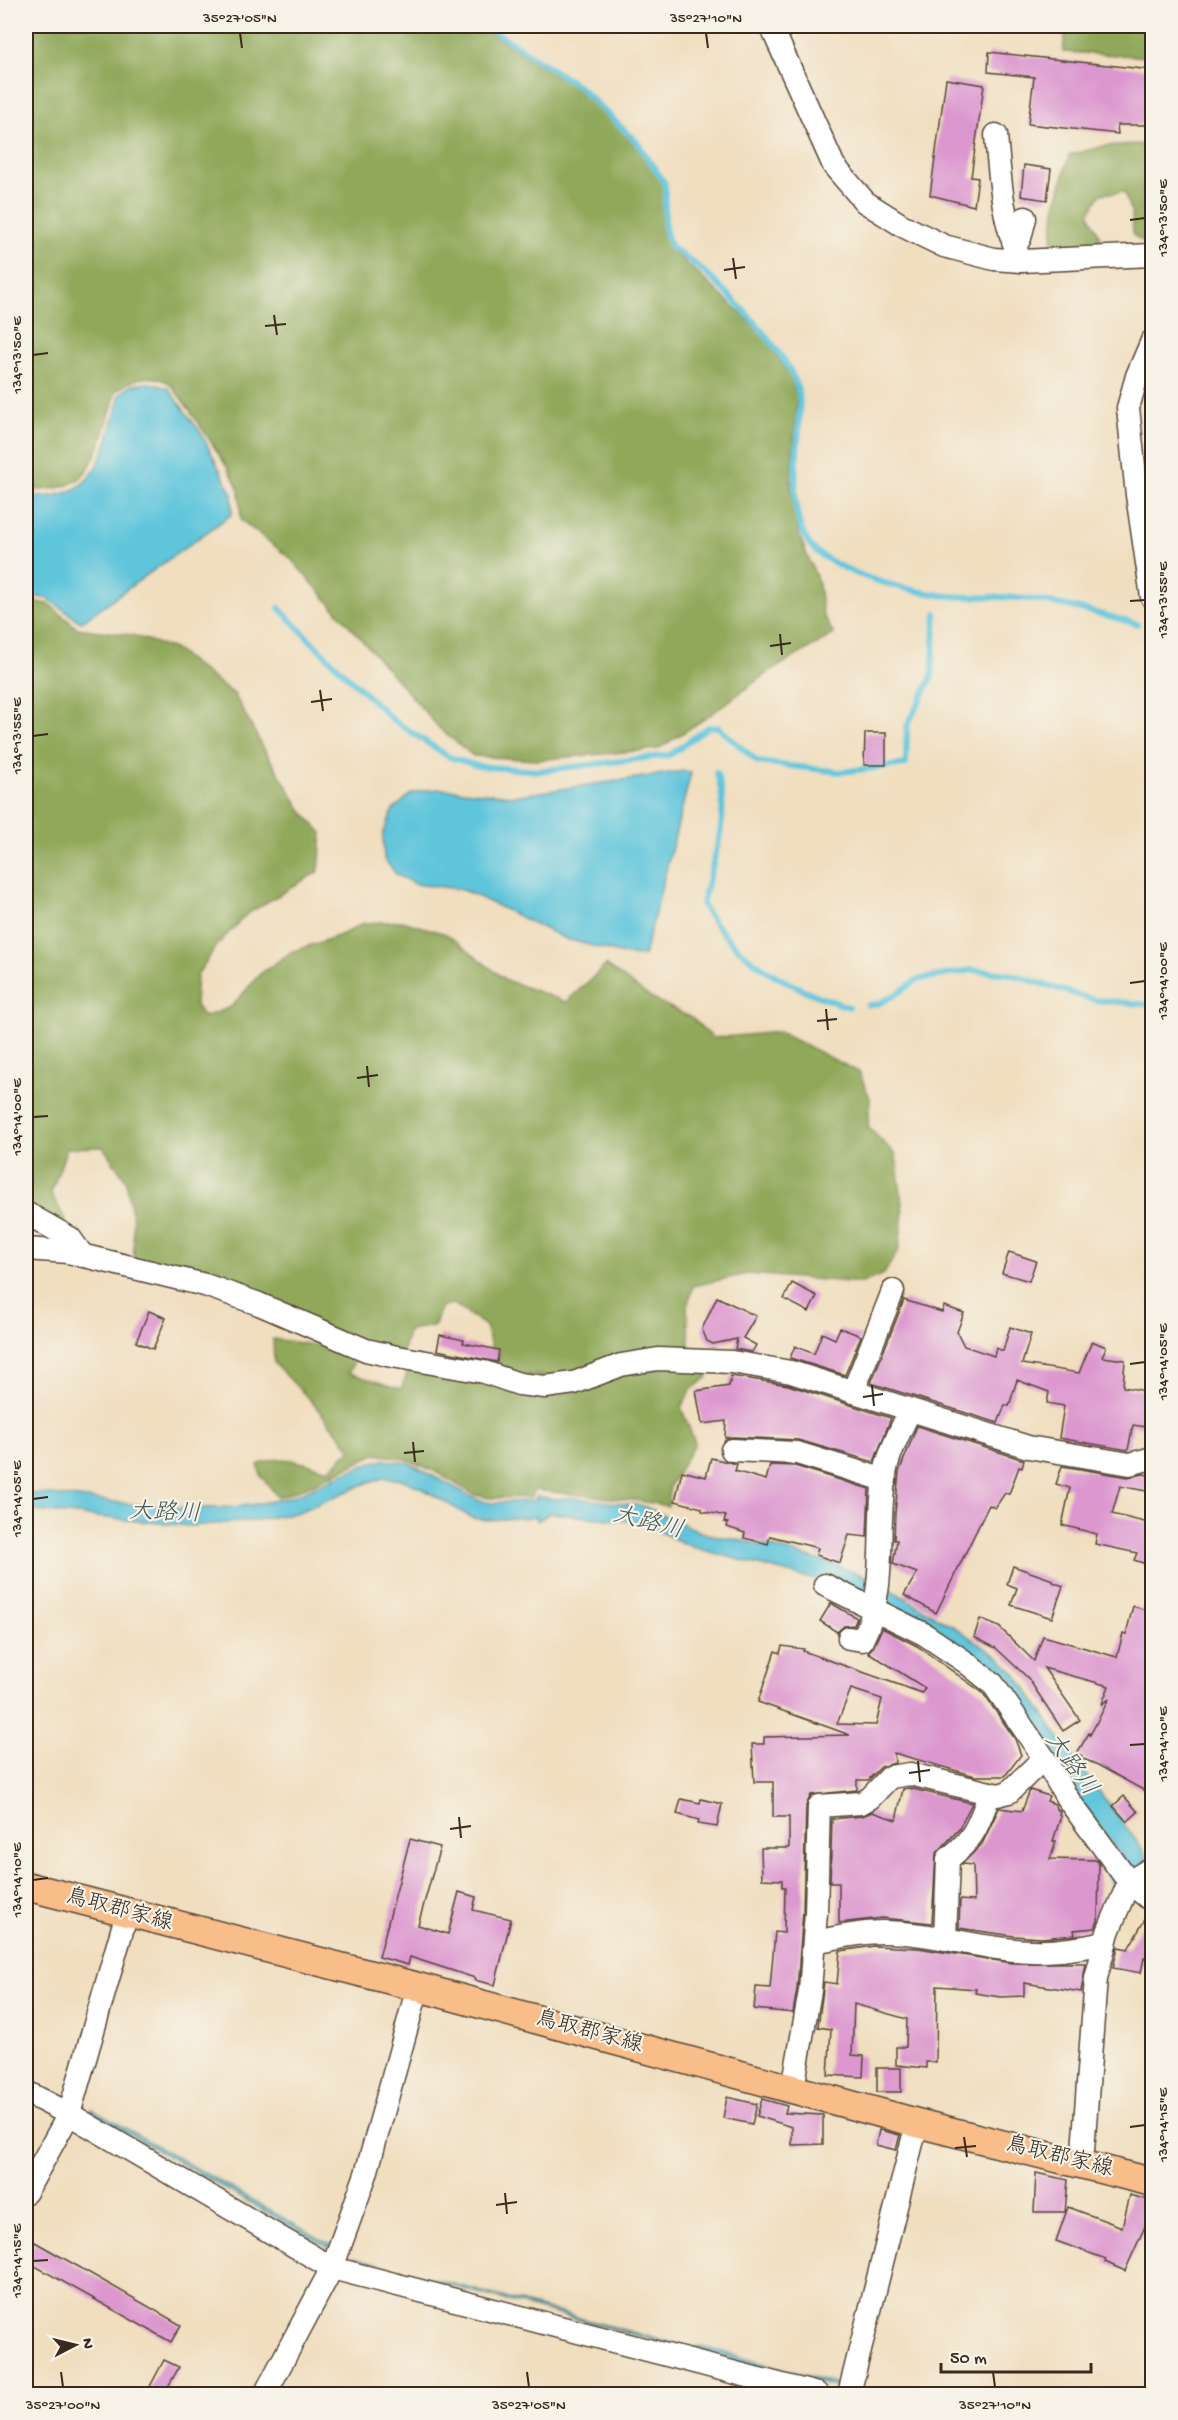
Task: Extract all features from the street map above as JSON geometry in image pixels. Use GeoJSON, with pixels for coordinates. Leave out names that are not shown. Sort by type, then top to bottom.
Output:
{"type":"FeatureCollection","features":[{"type":"Feature","properties":{"kind":"main road","name":"鳥取郡家線"},"geometry":{"type":"LineString","coordinates":[[26,1886],[418,1987],[917,2123],[1152,2182]]}},
{"type":"Feature","properties":{"kind":"street"},"geometry":{"type":"LineString","coordinates":[[771,26],[834,166],[864,202],[903,226],[944,246],[994,259],[1018,254],[1152,255]]}},
{"type":"Feature","properties":{"kind":"street"},"geometry":{"type":"LineString","coordinates":[[996,135],[1000,189],[1007,227],[1018,254]]}},
{"type":"Feature","properties":{"kind":"street"},"geometry":{"type":"LineString","coordinates":[[1018,254],[1024,218]]}},
{"type":"Feature","properties":{"kind":"street"},"geometry":{"type":"LineString","coordinates":[[1152,341],[1137,376],[1128,408],[1137,495],[1152,597]]}},
{"type":"Feature","properties":{"kind":"street"},"geometry":{"type":"LineString","coordinates":[[26,1213],[70,1238],[83,1256]]}},
{"type":"Feature","properties":{"kind":"street"},"geometry":{"type":"LineString","coordinates":[[26,1249],[68,1252],[205,1285],[259,1304],[366,1350],[484,1372],[519,1384],[545,1387],[574,1383],[621,1365],[658,1359],[732,1362],[791,1372],[1034,1448],[1130,1464],[1152,1458]]}},
{"type":"Feature","properties":{"kind":"street"},"geometry":{"type":"LineString","coordinates":[[853,1392],[892,1291]]}},
{"type":"Feature","properties":{"kind":"street"},"geometry":{"type":"LineString","coordinates":[[849,1638],[862,1640],[875,1610],[886,1467],[910,1410]]}},
{"type":"Feature","properties":{"kind":"street"},"geometry":{"type":"LineString","coordinates":[[732,1450],[797,1453],[885,1480]]}},
{"type":"Feature","properties":{"kind":"street"},"geometry":{"type":"LineString","coordinates":[[825,1585],[924,1634],[993,1684],[1044,1758],[1067,1798],[1139,1876],[1152,1901]]}},
{"type":"Feature","properties":{"kind":"street"},"geometry":{"type":"LineString","coordinates":[[793,2088],[810,1991],[819,1806],[861,1803],[870,1798],[890,1777],[910,1774],[998,1795],[1009,1792],[1044,1758]]}},
{"type":"Feature","properties":{"kind":"street"},"geometry":{"type":"LineString","coordinates":[[945,1939],[948,1858],[965,1846],[976,1830],[990,1793]]}},
{"type":"Feature","properties":{"kind":"street"},"geometry":{"type":"LineString","coordinates":[[1082,2164],[1096,1978],[1105,1943],[1139,1876]]}},
{"type":"Feature","properties":{"kind":"street"},"geometry":{"type":"LineString","coordinates":[[26,2192],[69,2114],[127,1913]]}},
{"type":"Feature","properties":{"kind":"street"},"geometry":{"type":"LineString","coordinates":[[814,1942],[882,1932],[936,1936],[1032,1952],[1074,1949],[1105,1943]]}},
{"type":"Feature","properties":{"kind":"street"},"geometry":{"type":"LineString","coordinates":[[265,2394],[332,2268],[366,2174],[418,1987]]}},
{"type":"Feature","properties":{"kind":"street"},"geometry":{"type":"LineString","coordinates":[[26,2092],[69,2114],[332,2268],[818,2394]]}},
{"type":"Feature","properties":{"kind":"street"},"geometry":{"type":"LineString","coordinates":[[849,2394],[917,2123]]}},
{"type":"Feature","properties":{"kind":"green space"},"geometry":{"type":"Polygon","coordinates":[[[26,26],[480,26],[577,88],[637,144],[664,185],[663,229],[670,248],[763,334],[791,377],[797,396],[791,487],[799,535],[819,584],[823,615],[834,634],[770,671],[706,718],[658,749],[536,760],[473,756],[440,729],[290,558],[241,520],[239,492],[234,480],[192,414],[167,382],[153,378],[140,379],[116,391],[96,453],[84,475],[64,486],[51,489],[26,489],[26,26]]]}},
{"type":"Feature","properties":{"kind":"green space"},"geometry":{"type":"Polygon","coordinates":[[[1066,26],[1152,26],[1152,57],[1063,52],[1066,26]]]}},
{"type":"Feature","properties":{"kind":"green space"},"geometry":{"type":"Polygon","coordinates":[[[1152,145],[1152,244],[1148,245],[1133,235],[1132,213],[1124,192],[1101,194],[1089,213],[1102,242],[1051,249],[1055,210],[1069,155],[1104,146],[1152,145]]]}},
{"type":"Feature","properties":{"kind":"green space"},"geometry":{"type":"Polygon","coordinates":[[[26,603],[49,604],[77,628],[132,635],[174,649],[234,694],[265,751],[302,811],[322,833],[319,871],[247,914],[218,944],[197,975],[195,1004],[204,1017],[231,1007],[260,974],[291,952],[341,935],[364,923],[402,921],[446,934],[506,980],[566,1002],[606,965],[651,998],[692,1018],[713,1038],[779,1032],[859,1072],[870,1098],[868,1127],[896,1155],[903,1212],[899,1249],[884,1274],[862,1283],[747,1274],[693,1286],[687,1307],[690,1355],[577,1378],[497,1372],[486,1326],[453,1304],[442,1306],[434,1326],[409,1330],[402,1353],[134,1262],[133,1221],[126,1180],[103,1147],[67,1148],[51,1193],[65,1219],[61,1228],[26,1209],[26,603]]]}},
{"type":"Feature","properties":{"kind":"green space"},"geometry":{"type":"Polygon","coordinates":[[[273,1339],[314,1345],[323,1343],[358,1351],[349,1373],[401,1389],[411,1363],[480,1376],[602,1376],[701,1363],[708,1377],[691,1390],[681,1407],[695,1443],[670,1486],[668,1506],[534,1490],[531,1497],[490,1498],[475,1495],[434,1471],[406,1459],[375,1454],[314,1484],[278,1497],[261,1476],[258,1465],[276,1459],[285,1459],[329,1470],[351,1449],[311,1401],[274,1363],[273,1339]]]}},
{"type":"Feature","properties":{"kind":"water"},"geometry":{"type":"Polygon","coordinates":[[[149,383],[168,388],[201,433],[232,494],[232,514],[81,622],[49,600],[35,596],[26,597],[26,495],[50,496],[69,492],[84,483],[95,469],[103,453],[120,394],[132,385],[149,383]]]}},
{"type":"Feature","properties":{"kind":"water"},"geometry":{"type":"Polygon","coordinates":[[[684,771],[691,773],[644,956],[627,955],[566,939],[460,889],[415,884],[397,875],[384,859],[383,834],[393,810],[411,794],[443,789],[513,796],[684,771]]]}},
{"type":"Feature","properties":{"kind":"water","name":"大路川"},"geometry":{"type":"Polygon","coordinates":[[[384,1460],[409,1463],[478,1500],[490,1503],[536,1500],[536,1496],[643,1506],[703,1533],[773,1547],[871,1578],[959,1630],[1000,1658],[1018,1677],[1065,1746],[1141,1847],[1152,1870],[1152,1883],[1131,1870],[1085,1808],[1004,1685],[830,1584],[692,1547],[639,1522],[550,1513],[537,1521],[536,1517],[488,1520],[472,1518],[404,1480],[384,1478],[369,1482],[299,1512],[252,1521],[189,1526],[26,1510],[26,1493],[183,1508],[246,1506],[291,1496],[357,1468],[384,1460]]]}},
{"type":"Feature","properties":{"kind":"water"},"geometry":{"type":"Polygon","coordinates":[[[92,2109],[331,2245],[330,2248],[90,2112],[92,2109]]]}},
{"type":"Feature","properties":{"kind":"water"},"geometry":{"type":"Polygon","coordinates":[[[353,2257],[691,2348],[700,2346],[840,2385],[839,2388],[699,2350],[690,2350],[353,2259],[353,2257]]]}},
{"type":"Feature","properties":{"kind":"building"},"geometry":{"type":"Polygon","coordinates":[[[989,52],[1152,70],[1152,125],[1117,125],[1118,134],[1028,124],[1034,77],[988,72],[989,52]]]}},
{"type":"Feature","properties":{"kind":"building"},"geometry":{"type":"Polygon","coordinates":[[[946,79],[984,85],[971,177],[978,178],[974,206],[930,195],[946,79]]]}},
{"type":"Feature","properties":{"kind":"building"},"geometry":{"type":"Polygon","coordinates":[[[1024,165],[1051,169],[1047,200],[1021,196],[1024,165]]]}},
{"type":"Feature","properties":{"kind":"building"},"geometry":{"type":"Polygon","coordinates":[[[865,733],[886,733],[886,765],[864,765],[865,733]]]}},
{"type":"Feature","properties":{"kind":"building"},"geometry":{"type":"Polygon","coordinates":[[[1009,1252],[1036,1261],[1029,1281],[1002,1273],[1009,1252]]]}},
{"type":"Feature","properties":{"kind":"building"},"geometry":{"type":"Polygon","coordinates":[[[792,1283],[817,1296],[809,1312],[784,1299],[792,1283]]]}},
{"type":"Feature","properties":{"kind":"building"},"geometry":{"type":"Polygon","coordinates":[[[717,1297],[756,1316],[743,1338],[756,1345],[752,1352],[735,1349],[737,1339],[713,1344],[707,1341],[702,1329],[717,1297]]]}},
{"type":"Feature","properties":{"kind":"building"},"geometry":{"type":"Polygon","coordinates":[[[904,1300],[942,1312],[944,1306],[964,1313],[957,1332],[964,1346],[994,1356],[996,1348],[1003,1351],[1010,1327],[1031,1334],[1022,1364],[1079,1373],[1092,1341],[1106,1347],[1102,1357],[1125,1360],[1123,1387],[1152,1392],[1146,1427],[1133,1425],[1128,1450],[1059,1438],[1064,1406],[1047,1403],[1049,1392],[1017,1380],[1009,1406],[1005,1405],[998,1423],[871,1383],[904,1300]]]}},
{"type":"Feature","properties":{"kind":"building"},"geometry":{"type":"Polygon","coordinates":[[[149,1311],[166,1318],[153,1349],[136,1342],[149,1311]]]}},
{"type":"Feature","properties":{"kind":"building"},"geometry":{"type":"Polygon","coordinates":[[[840,1328],[861,1336],[845,1375],[790,1358],[795,1346],[814,1354],[822,1333],[835,1339],[840,1328]]]}},
{"type":"Feature","properties":{"kind":"building"},"geometry":{"type":"Polygon","coordinates":[[[440,1335],[464,1340],[463,1343],[499,1350],[497,1362],[437,1350],[440,1335]]]}},
{"type":"Feature","properties":{"kind":"building"},"geometry":{"type":"Polygon","coordinates":[[[731,1376],[788,1385],[891,1418],[874,1462],[798,1440],[725,1438],[726,1421],[702,1424],[696,1391],[729,1386],[731,1376]]]}},
{"type":"Feature","properties":{"kind":"building"},"geometry":{"type":"Polygon","coordinates":[[[917,1426],[1024,1460],[1009,1494],[1005,1493],[995,1508],[989,1505],[936,1613],[904,1595],[917,1573],[893,1564],[897,1540],[894,1540],[899,1472],[917,1426]]]}},
{"type":"Feature","properties":{"kind":"building"},"geometry":{"type":"Polygon","coordinates":[[[711,1458],[737,1464],[735,1471],[766,1480],[770,1465],[795,1466],[869,1489],[867,1537],[849,1535],[840,1563],[816,1555],[818,1548],[770,1536],[768,1544],[744,1538],[745,1533],[727,1527],[728,1523],[724,1522],[726,1516],[702,1511],[702,1508],[675,1501],[682,1471],[706,1477],[711,1458]]]}},
{"type":"Feature","properties":{"kind":"building"},"geometry":{"type":"Polygon","coordinates":[[[1062,1466],[1128,1477],[1144,1474],[1152,1476],[1152,1492],[1120,1486],[1112,1514],[1148,1523],[1152,1516],[1152,1566],[1134,1560],[1137,1553],[1095,1544],[1097,1534],[1062,1525],[1070,1488],[1056,1484],[1062,1466]]]}},
{"type":"Feature","properties":{"kind":"building"},"geometry":{"type":"Polygon","coordinates":[[[1013,1566],[1053,1580],[1063,1586],[1052,1618],[1011,1605],[1017,1588],[1007,1584],[1013,1566]]]}},
{"type":"Feature","properties":{"kind":"building"},"geometry":{"type":"Polygon","coordinates":[[[831,1603],[857,1618],[854,1625],[844,1626],[837,1632],[820,1621],[831,1603]]]}},
{"type":"Feature","properties":{"kind":"building"},"geometry":{"type":"Polygon","coordinates":[[[1133,1606],[1152,1612],[1152,1795],[1081,1758],[1082,1756],[1077,1753],[1089,1733],[1090,1735],[1109,1699],[1102,1704],[1109,1686],[1044,1668],[1080,1720],[1063,1731],[1028,1678],[996,1648],[974,1637],[980,1619],[999,1627],[1034,1661],[1043,1636],[1117,1657],[1133,1606]]]}},
{"type":"Feature","properties":{"kind":"building"},"geometry":{"type":"Polygon","coordinates":[[[882,1628],[917,1646],[983,1693],[1015,1739],[1021,1755],[1005,1776],[975,1776],[894,1753],[895,1763],[881,1767],[868,1780],[857,1780],[857,1790],[811,1795],[806,1806],[803,1911],[793,2013],[754,2009],[756,1987],[770,1988],[775,1932],[784,1933],[785,1887],[782,1887],[782,1880],[762,1879],[761,1848],[789,1848],[789,1817],[773,1817],[773,1782],[754,1782],[752,1744],[764,1744],[764,1737],[850,1735],[758,1702],[775,1651],[780,1653],[782,1646],[804,1649],[803,1651],[922,1693],[925,1688],[868,1652],[874,1646],[882,1628]],[[851,1689],[837,1724],[876,1725],[882,1699],[851,1689]]]}},
{"type":"Feature","properties":{"kind":"building"},"geometry":{"type":"Polygon","coordinates":[[[909,1788],[972,1803],[959,1829],[936,1854],[932,1923],[882,1918],[839,1923],[839,1883],[830,1883],[832,1819],[862,1816],[872,1812],[896,1820],[903,1789],[909,1788]]]}},
{"type":"Feature","properties":{"kind":"building"},"geometry":{"type":"Polygon","coordinates":[[[1030,1790],[1049,1796],[1047,1801],[1055,1804],[1056,1809],[1060,1811],[1061,1816],[1053,1841],[1056,1841],[1050,1859],[1096,1860],[1099,1864],[1098,1921],[1095,1928],[1074,1930],[1075,1935],[1041,1938],[959,1928],[960,1900],[974,1901],[973,1865],[962,1864],[982,1844],[999,1808],[1022,1811],[1030,1790]]]}},
{"type":"Feature","properties":{"kind":"building"},"geometry":{"type":"Polygon","coordinates":[[[1124,1796],[1138,1812],[1127,1822],[1113,1806],[1124,1796]]]}},
{"type":"Feature","properties":{"kind":"building"},"geometry":{"type":"Polygon","coordinates":[[[681,1799],[700,1803],[701,1799],[722,1804],[717,1827],[698,1824],[699,1820],[677,1814],[681,1799]]]}},
{"type":"Feature","properties":{"kind":"building"},"geometry":{"type":"Polygon","coordinates":[[[410,1839],[440,1847],[418,1925],[448,1934],[459,1892],[476,1897],[473,1910],[511,1919],[495,1985],[474,1980],[475,1978],[410,1957],[408,1965],[379,1957],[410,1839]]]}},
{"type":"Feature","properties":{"kind":"building"},"geometry":{"type":"Polygon","coordinates":[[[1148,1914],[1152,1914],[1152,1963],[1144,1958],[1141,1973],[1113,1968],[1118,1947],[1128,1949],[1148,1914]]]}},
{"type":"Feature","properties":{"kind":"building"},"geometry":{"type":"Polygon","coordinates":[[[874,1946],[918,1948],[1012,1963],[1086,1963],[1081,1992],[1024,1983],[1024,1996],[1000,1997],[975,1993],[976,1989],[937,1986],[936,2062],[926,2062],[926,2068],[896,2065],[896,2047],[906,2047],[907,2019],[854,2004],[852,2055],[864,2056],[863,2077],[828,2075],[831,2029],[818,2027],[824,1982],[837,1984],[840,1951],[874,1946]]]}},
{"type":"Feature","properties":{"kind":"building"},"geometry":{"type":"Polygon","coordinates":[[[877,2068],[901,2068],[901,2092],[877,2092],[877,2068]]]}},
{"type":"Feature","properties":{"kind":"building"},"geometry":{"type":"Polygon","coordinates":[[[727,2097],[757,2104],[752,2124],[723,2118],[727,2097]]]}},
{"type":"Feature","properties":{"kind":"building"},"geometry":{"type":"Polygon","coordinates":[[[762,2099],[787,2106],[785,2113],[823,2115],[823,2144],[792,2145],[792,2127],[757,2116],[762,2099]]]}},
{"type":"Feature","properties":{"kind":"building"},"geometry":{"type":"Polygon","coordinates":[[[879,2130],[900,2135],[896,2150],[876,2145],[879,2130]]]}},
{"type":"Feature","properties":{"kind":"building"},"geometry":{"type":"Polygon","coordinates":[[[1036,2173],[1068,2180],[1065,2212],[1034,2212],[1036,2173]]]}},
{"type":"Feature","properties":{"kind":"building"},"geometry":{"type":"Polygon","coordinates":[[[1130,2195],[1152,2201],[1147,2222],[1125,2271],[1105,2262],[1106,2259],[1056,2241],[1068,2207],[1122,2227],[1130,2195]]]}},
{"type":"Feature","properties":{"kind":"building"},"geometry":{"type":"Polygon","coordinates":[[[35,2242],[181,2325],[171,2342],[26,2261],[35,2242]]]}},
{"type":"Feature","properties":{"kind":"building"},"geometry":{"type":"Polygon","coordinates":[[[164,2360],[179,2367],[164,2394],[146,2394],[164,2360]]]}},
{"type":"Feature","properties":{"kind":"waterway"},"geometry":{"type":"LineString","coordinates":[[486,26],[578,86],[637,142],[665,184],[665,229],[671,247],[726,292],[747,313],[782,358],[794,378],[799,395],[800,414],[795,480],[799,523],[807,541],[821,555],[863,576],[910,589],[940,595],[1036,600],[1074,607],[1137,624]]}},
{"type":"Feature","properties":{"kind":"waterway"},"geometry":{"type":"LineString","coordinates":[[279,608],[393,720],[449,757],[478,766],[538,771],[670,755],[708,727],[718,727],[758,762],[840,772],[906,764],[907,726],[932,677],[936,613]]}},
{"type":"Feature","properties":{"kind":"waterway"},"geometry":{"type":"LineString","coordinates":[[716,772],[721,788],[722,821],[702,904],[730,941],[765,969],[806,991],[849,1007]]}},
{"type":"Feature","properties":{"kind":"waterway"},"geometry":{"type":"LineString","coordinates":[[868,1005],[878,1004],[916,980],[973,970],[1010,974],[1094,1000],[1152,1005]]}},
{"type":"Feature","properties":{"kind":"waterway"},"geometry":{"type":"LineString","coordinates":[[1109,1871],[1113,1883]]}}]}
